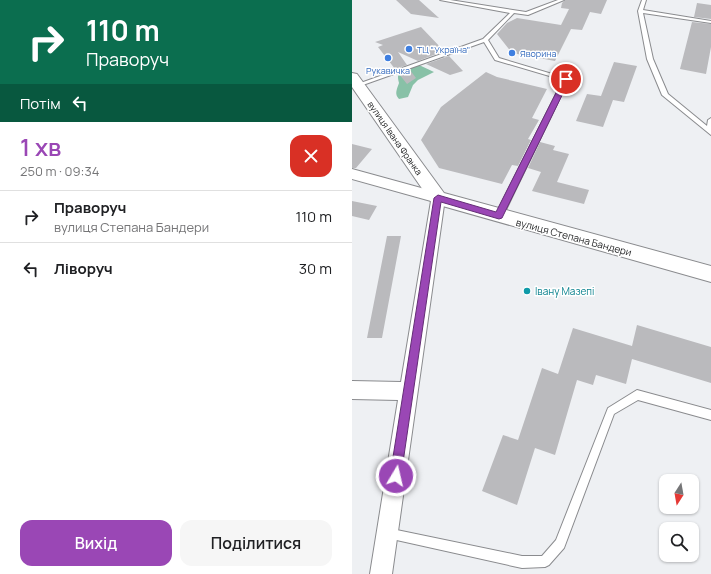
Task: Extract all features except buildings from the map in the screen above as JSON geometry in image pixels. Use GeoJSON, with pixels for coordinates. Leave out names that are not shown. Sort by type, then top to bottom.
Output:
{"type":"FeatureCollection","features":[{"type":"Feature","properties":{"kind":"street","name":"вулиця Івана Франка"},"geometry":{"type":"LineString","coordinates":[[355,81],[438,198]]}},
{"type":"Feature","properties":{"kind":"street"},"geometry":{"type":"LineString","coordinates":[[352,174],[438,198],[381,574]]}},
{"type":"Feature","properties":{"kind":"street","name":"вулиця Степана Бандери"},"geometry":{"type":"LineString","coordinates":[[438,198],[711,274]]}},
{"type":"Feature","properties":{"kind":"street"},"geometry":{"type":"LineString","coordinates":[[352,390],[408,391]]}},
{"type":"Feature","properties":{"kind":"lane"},"geometry":{"type":"LineString","coordinates":[[442,0],[512,13],[526,14],[562,0]]}},
{"type":"Feature","properties":{"kind":"lane"},"geometry":{"type":"LineString","coordinates":[[644,0],[640,11],[650,59],[665,95],[710,132]]}},
{"type":"Feature","properties":{"kind":"lane"},"geometry":{"type":"LineString","coordinates":[[640,11],[711,22]]}},
{"type":"Feature","properties":{"kind":"lane"},"geometry":{"type":"LineString","coordinates":[[355,81],[485,40],[512,13]]}},
{"type":"Feature","properties":{"kind":"lane"},"geometry":{"type":"LineString","coordinates":[[485,40],[498,59],[566,79],[499,216]]}},
{"type":"Feature","properties":{"kind":"lane"},"geometry":{"type":"LineString","coordinates":[[710,132],[711,120]]}},
{"type":"Feature","properties":{"kind":"lane"},"geometry":{"type":"LineString","coordinates":[[387,533],[522,562],[545,560],[560,544],[611,411],[637,395],[711,415]]}},
{"type":"Feature","properties":{"kind":"green space"},"geometry":{"type":"Polygon","coordinates":[[[419,65],[434,72],[418,80],[413,85],[408,97],[399,99],[396,93],[400,71],[402,68],[419,65]]]}},
{"type":"Feature","properties":{"kind":"place","name":"ТЦ \"Україна\""},"geometry":{"type":"Point","coordinates":[409,49]}},
{"type":"Feature","properties":{"kind":"place","name":"Яворина"},"geometry":{"type":"Point","coordinates":[512,53]}},
{"type":"Feature","properties":{"kind":"place","name":"Рукавичка"},"geometry":{"type":"Point","coordinates":[388,58]}},
{"type":"Feature","properties":{"kind":"place","name":"Івану Мазепі"},"geometry":{"type":"Point","coordinates":[527,291]}},
{"type":"Feature","properties":{"kind":"route"},"geometry":{"type":"LineString","coordinates":[[396,476],[438,198],[499,216],[566,79]]}}]}
